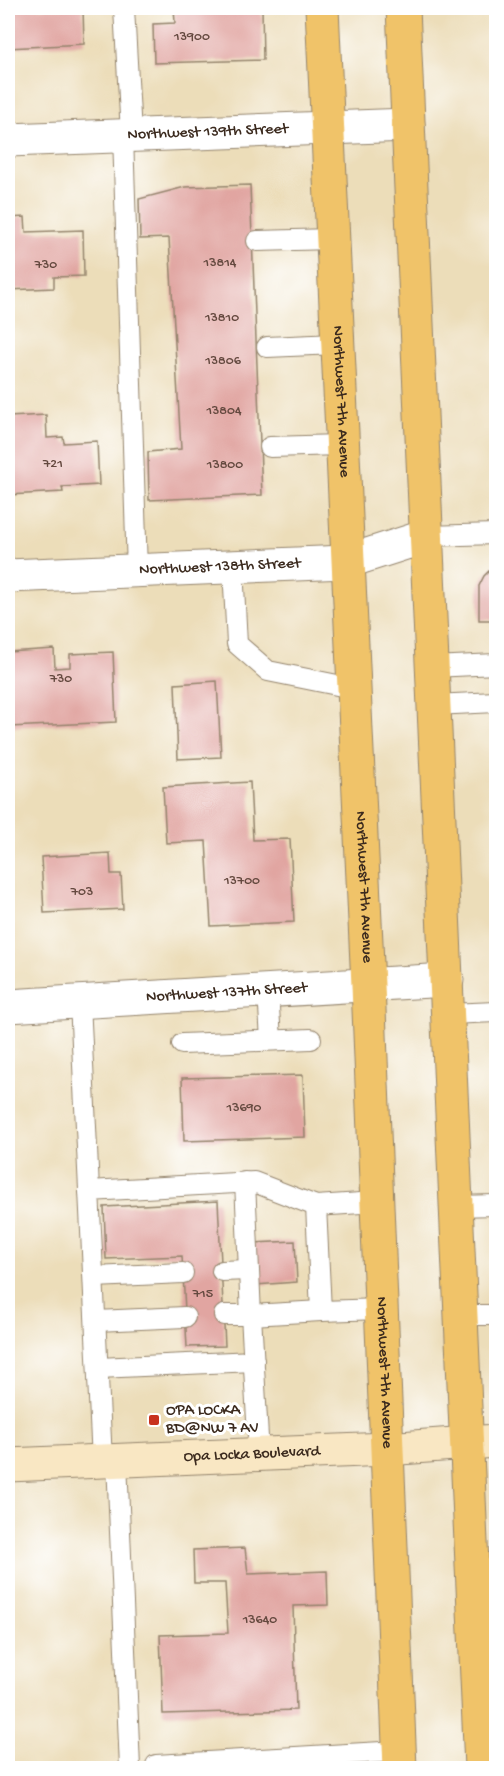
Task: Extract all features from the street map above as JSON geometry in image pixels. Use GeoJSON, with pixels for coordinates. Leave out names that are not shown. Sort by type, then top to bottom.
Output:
{"type":"FeatureCollection","features":[{"type":"Feature","properties":{"kind":"main road","name":"Northwest 7th Avenue"},"geometry":{"type":"LineString","coordinates":[[322,8],[340,445],[368,985],[400,1760]]}},
{"type":"Feature","properties":{"kind":"main road"},"geometry":{"type":"LineString","coordinates":[[403,8],[461,1316],[482,1442],[485,1603],[481,1768]]}},
{"type":"Feature","properties":{"kind":"main road","name":"Opa Locka Boulevard"},"geometry":{"type":"LineString","coordinates":[[8,1465],[386,1449],[482,1442]]}},
{"type":"Feature","properties":{"kind":"street","name":"Northwest 139th Street"},"geometry":{"type":"LineString","coordinates":[[8,140],[327,126],[408,125]]}},
{"type":"Feature","properties":{"kind":"street","name":"Northwest 138th Street"},"geometry":{"type":"LineString","coordinates":[[8,576],[346,562],[427,536]]}},
{"type":"Feature","properties":{"kind":"street","name":"Northwest 137th Street"},"geometry":{"type":"LineString","coordinates":[[8,1006],[447,980]]}},
{"type":"Feature","properties":{"kind":"lane"},"geometry":{"type":"LineString","coordinates":[[124,8],[137,571]]}},
{"type":"Feature","properties":{"kind":"lane"},"geometry":{"type":"LineString","coordinates":[[257,241],[332,239]]}},
{"type":"Feature","properties":{"kind":"lane"},"geometry":{"type":"LineString","coordinates":[[267,347],[336,344]]}},
{"type":"Feature","properties":{"kind":"lane"},"geometry":{"type":"LineString","coordinates":[[270,447],[340,445]]}},
{"type":"Feature","properties":{"kind":"lane"},"geometry":{"type":"LineString","coordinates":[[427,536],[496,534]]}},
{"type":"Feature","properties":{"kind":"lane"},"geometry":{"type":"LineString","coordinates":[[233,567],[237,644],[268,671],[352,688]]}},
{"type":"Feature","properties":{"kind":"lane"},"geometry":{"type":"LineString","coordinates":[[433,667],[496,664]]}},
{"type":"Feature","properties":{"kind":"lane"},"geometry":{"type":"LineString","coordinates":[[434,705],[496,702]]}},
{"type":"Feature","properties":{"kind":"lane"},"geometry":{"type":"LineString","coordinates":[[268,991],[271,1040]]}},
{"type":"Feature","properties":{"kind":"lane"},"geometry":{"type":"LineString","coordinates":[[80,1002],[98,1368],[110,1461],[130,1768]]}},
{"type":"Feature","properties":{"kind":"lane"},"geometry":{"type":"LineString","coordinates":[[448,1014],[496,1012]]}},
{"type":"Feature","properties":{"kind":"lane"},"geometry":{"type":"LineString","coordinates":[[182,1044],[311,1039]]}},
{"type":"Feature","properties":{"kind":"lane"},"geometry":{"type":"LineString","coordinates":[[245,1182],[259,1455]]}},
{"type":"Feature","properties":{"kind":"lane"},"geometry":{"type":"LineString","coordinates":[[89,1191],[254,1182],[316,1206],[376,1202]]}},
{"type":"Feature","properties":{"kind":"lane"},"geometry":{"type":"LineString","coordinates":[[457,1206],[496,1205]]}},
{"type":"Feature","properties":{"kind":"lane"},"geometry":{"type":"LineString","coordinates":[[316,1206],[321,1311]]}},
{"type":"Feature","properties":{"kind":"lane"},"geometry":{"type":"LineString","coordinates":[[222,1271],[248,1270]]}},
{"type":"Feature","properties":{"kind":"lane"},"geometry":{"type":"LineString","coordinates":[[94,1277],[183,1273]]}},
{"type":"Feature","properties":{"kind":"lane"},"geometry":{"type":"LineString","coordinates":[[224,1315],[381,1309]]}},
{"type":"Feature","properties":{"kind":"lane"},"geometry":{"type":"LineString","coordinates":[[461,1316],[496,1315]]}},
{"type":"Feature","properties":{"kind":"lane"},"geometry":{"type":"LineString","coordinates":[[96,1322],[185,1317]]}},
{"type":"Feature","properties":{"kind":"lane"},"geometry":{"type":"LineString","coordinates":[[98,1368],[254,1361]]}},
{"type":"Feature","properties":{"kind":"lane"},"geometry":{"type":"LineString","coordinates":[[156,1765],[400,1760]]}},
{"type":"Feature","properties":{"kind":"building"},"geometry":{"type":"Polygon","coordinates":[[[8,8],[83,8],[84,44],[8,48],[8,8]]]}},
{"type":"Feature","properties":{"kind":"building"},"geometry":{"type":"Polygon","coordinates":[[[174,8],[262,8],[263,60],[154,63],[153,24],[175,23],[174,8]]]}},
{"type":"Feature","properties":{"kind":"building"},"geometry":{"type":"Polygon","coordinates":[[[250,185],[262,495],[149,500],[148,452],[181,449],[169,238],[140,239],[139,199],[185,187],[250,185]]]}},
{"type":"Feature","properties":{"kind":"building"},"geometry":{"type":"Polygon","coordinates":[[[25,217],[26,232],[83,230],[84,276],[54,277],[54,288],[8,290],[8,218],[25,217]]]}},
{"type":"Feature","properties":{"kind":"building"},"geometry":{"type":"Polygon","coordinates":[[[46,415],[47,438],[63,437],[64,443],[97,441],[99,485],[62,487],[63,492],[8,495],[8,417],[46,415]]]}},
{"type":"Feature","properties":{"kind":"building"},"geometry":{"type":"Polygon","coordinates":[[[496,564],[496,620],[479,620],[479,586],[484,576],[496,564]]]}},
{"type":"Feature","properties":{"kind":"building"},"geometry":{"type":"Polygon","coordinates":[[[54,649],[55,668],[70,667],[70,654],[113,652],[116,722],[9,727],[8,652],[54,649]]]}},
{"type":"Feature","properties":{"kind":"building"},"geometry":{"type":"Polygon","coordinates":[[[217,681],[221,757],[178,759],[175,684],[217,681]]]}},
{"type":"Feature","properties":{"kind":"building"},"geometry":{"type":"Polygon","coordinates":[[[250,782],[253,840],[290,839],[294,922],[211,926],[206,841],[166,843],[163,787],[250,782]]]}},
{"type":"Feature","properties":{"kind":"building"},"geometry":{"type":"Polygon","coordinates":[[[110,853],[111,874],[121,874],[123,909],[44,913],[41,857],[110,853]]]}},
{"type":"Feature","properties":{"kind":"building"},"geometry":{"type":"Polygon","coordinates":[[[303,1075],[305,1137],[184,1141],[182,1078],[303,1075]]]}},
{"type":"Feature","properties":{"kind":"building"},"geometry":{"type":"Polygon","coordinates":[[[218,1201],[225,1346],[187,1347],[182,1256],[106,1259],[104,1207],[218,1201]]]}},
{"type":"Feature","properties":{"kind":"building"},"geometry":{"type":"Polygon","coordinates":[[[295,1241],[297,1282],[255,1285],[253,1243],[295,1241]]]}},
{"type":"Feature","properties":{"kind":"building"},"geometry":{"type":"Polygon","coordinates":[[[245,1548],[248,1574],[327,1571],[328,1605],[293,1606],[296,1710],[163,1714],[160,1635],[228,1633],[225,1583],[194,1583],[193,1550],[245,1548]]]}},
{"type":"Feature","properties":{"kind":"place","name":"OPA LOCKA BD@NW 7 AV"},"geometry":{"type":"Point","coordinates":[154,1420]}}]}
